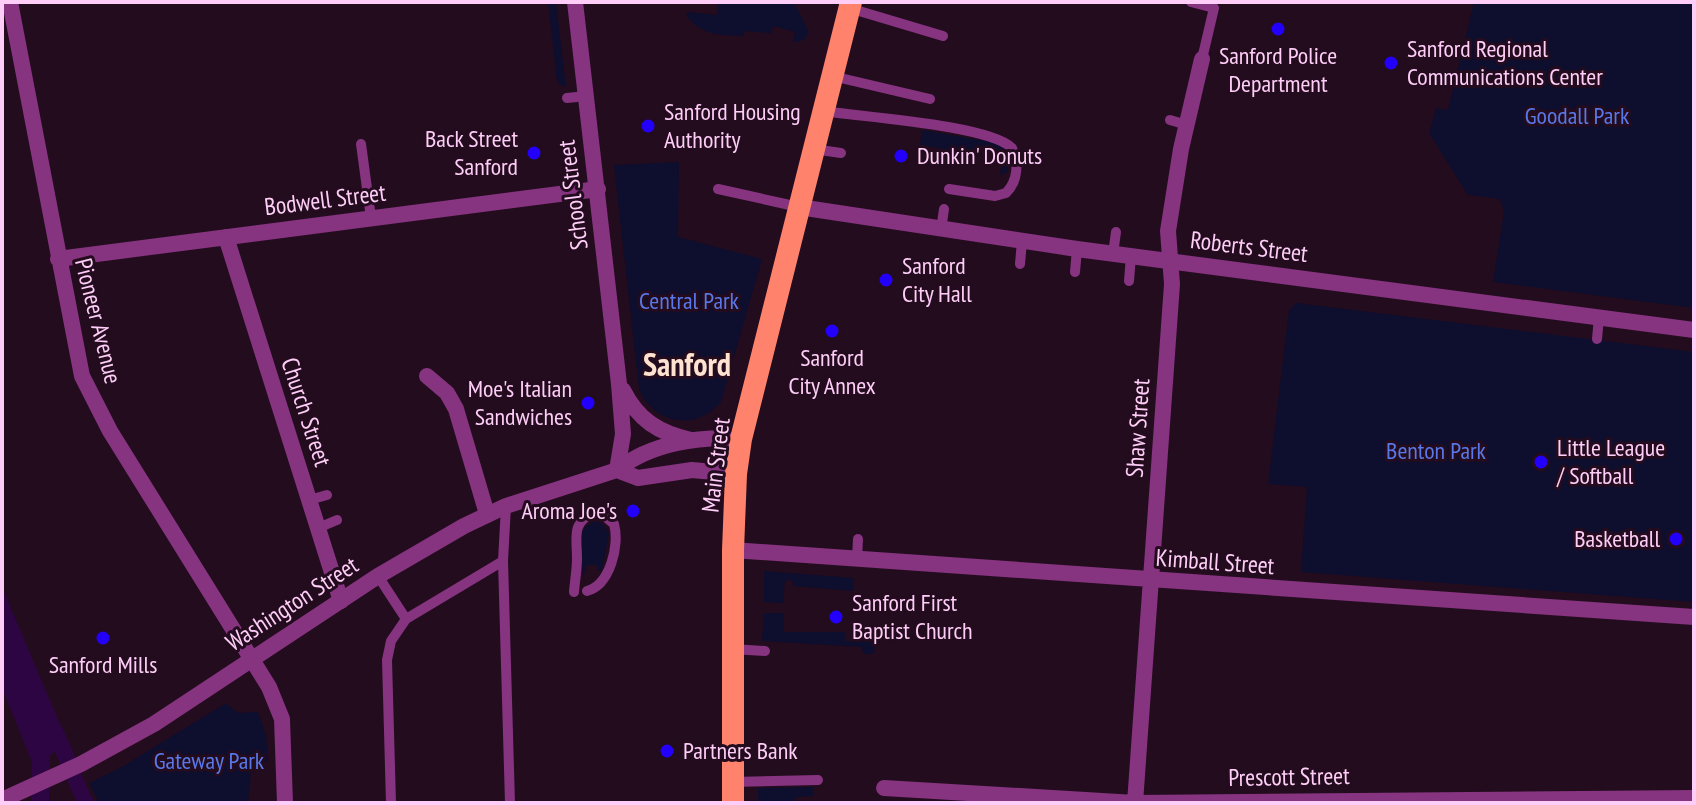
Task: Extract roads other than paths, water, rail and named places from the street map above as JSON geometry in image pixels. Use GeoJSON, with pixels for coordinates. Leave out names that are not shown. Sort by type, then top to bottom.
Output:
{"type":"FeatureCollection","features":[{"type":"Feature","properties":{"kind":"highway","name":"Main Street"},"geometry":{"type":"LineString","coordinates":[[733,793],[733,550],[736,474],[741,439],[850,5]]}},
{"type":"Feature","properties":{"kind":"street","name":"Pioneer Avenue"},"geometry":{"type":"LineString","coordinates":[[10,2],[82,376],[93,401],[269,687],[282,719],[285,803]]}},
{"type":"Feature","properties":{"kind":"street","name":"School Street"},"geometry":{"type":"LineString","coordinates":[[575,2],[619,384],[623,434],[617,470]]}},
{"type":"Feature","properties":{"kind":"street","name":"Shaw Street"},"geometry":{"type":"LineString","coordinates":[[1135,803],[1172,284],[1168,231],[1202,59]]}},
{"type":"Feature","properties":{"kind":"street","name":"Bodwell Street"},"geometry":{"type":"LineString","coordinates":[[58,259],[598,189]]}},
{"type":"Feature","properties":{"kind":"street","name":"Roberts Street"},"geometry":{"type":"LineString","coordinates":[[799,207],[1113,254],[1694,330]]}},
{"type":"Feature","properties":{"kind":"street","name":"Church Street"},"geometry":{"type":"LineString","coordinates":[[226,237],[341,601]]}},
{"type":"Feature","properties":{"kind":"street"},"geometry":{"type":"LineString","coordinates":[[427,376],[447,393],[456,409],[487,514]]}},
{"type":"Feature","properties":{"kind":"street","name":"School Street"},"geometry":{"type":"LineString","coordinates":[[619,384],[629,404],[649,424],[675,437],[692,441]]}},
{"type":"Feature","properties":{"kind":"street","name":"Washington Street"},"geometry":{"type":"LineString","coordinates":[[2,800],[81,764],[154,724],[378,576],[487,514],[617,470],[634,457],[692,441],[741,439]]}},
{"type":"Feature","properties":{"kind":"street","name":"Washington Street"},"geometry":{"type":"LineString","coordinates":[[617,470],[638,478],[692,470],[736,474]]}},
{"type":"Feature","properties":{"kind":"street","name":"Kimball Street"},"geometry":{"type":"LineString","coordinates":[[733,550],[1694,617]]}},
{"type":"Feature","properties":{"kind":"street","name":"Prescott Street"},"geometry":{"type":"LineString","coordinates":[[884,788],[1135,803],[1694,798]]}},
{"type":"Feature","properties":{"kind":"lane"},"geometry":{"type":"LineString","coordinates":[[1191,2],[1215,5],[1202,59]]}},
{"type":"Feature","properties":{"kind":"lane"},"geometry":{"type":"LineString","coordinates":[[850,5],[943,36]]}},
{"type":"Feature","properties":{"kind":"lane"},"geometry":{"type":"LineString","coordinates":[[832,76],[930,99]]}},
{"type":"Feature","properties":{"kind":"lane"},"geometry":{"type":"LineString","coordinates":[[567,98],[586,96]]}},
{"type":"Feature","properties":{"kind":"lane"},"geometry":{"type":"LineString","coordinates":[[823,111],[892,119],[995,137],[1012,148],[1016,175],[1006,193],[995,196],[949,189]]}},
{"type":"Feature","properties":{"kind":"lane"},"geometry":{"type":"LineString","coordinates":[[1170,120],[1187,125]]}},
{"type":"Feature","properties":{"kind":"lane"},"geometry":{"type":"LineString","coordinates":[[361,144],[371,218]]}},
{"type":"Feature","properties":{"kind":"lane"},"geometry":{"type":"LineString","coordinates":[[813,149],[841,153]]}},
{"type":"Feature","properties":{"kind":"lane"},"geometry":{"type":"LineString","coordinates":[[718,189],[799,207]]}},
{"type":"Feature","properties":{"kind":"lane"},"geometry":{"type":"LineString","coordinates":[[941,230],[944,209]]}},
{"type":"Feature","properties":{"kind":"lane"},"geometry":{"type":"LineString","coordinates":[[1113,254],[1116,232]]}},
{"type":"Feature","properties":{"kind":"lane"},"geometry":{"type":"LineString","coordinates":[[1020,264],[1022,241]]}},
{"type":"Feature","properties":{"kind":"lane"},"geometry":{"type":"LineString","coordinates":[[1075,272],[1077,249]]}},
{"type":"Feature","properties":{"kind":"lane"},"geometry":{"type":"LineString","coordinates":[[1129,281],[1131,256]]}},
{"type":"Feature","properties":{"kind":"lane"},"geometry":{"type":"LineString","coordinates":[[1597,339],[1599,317]]}},
{"type":"Feature","properties":{"kind":"lane"},"geometry":{"type":"LineString","coordinates":[[309,500],[327,495]]}},
{"type":"Feature","properties":{"kind":"lane"},"geometry":{"type":"LineString","coordinates":[[506,506],[503,561],[510,803]]}},
{"type":"Feature","properties":{"kind":"lane"},"geometry":{"type":"LineString","coordinates":[[574,592],[577,562],[575,534],[581,521],[594,513],[603,515],[614,524],[616,549],[600,583],[587,591]]}},
{"type":"Feature","properties":{"kind":"lane"},"geometry":{"type":"LineString","coordinates":[[318,528],[337,520]]}},
{"type":"Feature","properties":{"kind":"lane"},"geometry":{"type":"LineString","coordinates":[[857,559],[858,539]]}},
{"type":"Feature","properties":{"kind":"lane"},"geometry":{"type":"LineString","coordinates":[[391,803],[387,660],[391,641],[406,619],[503,561]]}},
{"type":"Feature","properties":{"kind":"lane"},"geometry":{"type":"LineString","coordinates":[[378,576],[406,619]]}},
{"type":"Feature","properties":{"kind":"lane"},"geometry":{"type":"LineString","coordinates":[[732,649],[765,651]]}},
{"type":"Feature","properties":{"kind":"lane"},"geometry":{"type":"LineString","coordinates":[[733,793],[818,780]]}},
{"type":"Feature","properties":{"kind":"place","name":"Sanford Police Department"},"geometry":{"type":"Point","coordinates":[1278,29]}},
{"type":"Feature","properties":{"kind":"place","name":"Sanford Regional Communications Center"},"geometry":{"type":"Point","coordinates":[1391,63]}},
{"type":"Feature","properties":{"kind":"place","name":"Sanford Housing Authority"},"geometry":{"type":"Point","coordinates":[648,126]}},
{"type":"Feature","properties":{"kind":"place","name":"Back Street Sanford"},"geometry":{"type":"Point","coordinates":[534,153]}},
{"type":"Feature","properties":{"kind":"place","name":"Dunkin' Donuts"},"geometry":{"type":"Point","coordinates":[901,156]}},
{"type":"Feature","properties":{"kind":"place","name":"Sanford City Hall"},"geometry":{"type":"Point","coordinates":[886,280]}},
{"type":"Feature","properties":{"kind":"place","name":"Sanford City Annex"},"geometry":{"type":"Point","coordinates":[832,331]}},
{"type":"Feature","properties":{"kind":"place","name":"Moe's Italian Sandwiches"},"geometry":{"type":"Point","coordinates":[588,403]}},
{"type":"Feature","properties":{"kind":"place","name":"Little League / Softball"},"geometry":{"type":"Point","coordinates":[1541,462]}},
{"type":"Feature","properties":{"kind":"place","name":"Aroma Joe's"},"geometry":{"type":"Point","coordinates":[633,511]}},
{"type":"Feature","properties":{"kind":"place","name":"Basketball"},"geometry":{"type":"Point","coordinates":[1676,539]}},
{"type":"Feature","properties":{"kind":"place","name":"Sanford First Baptist Church"},"geometry":{"type":"Point","coordinates":[836,617]}},
{"type":"Feature","properties":{"kind":"place","name":"Sanford Mills"},"geometry":{"type":"Point","coordinates":[103,638]}},
{"type":"Feature","properties":{"kind":"place","name":"Partners Bank"},"geometry":{"type":"Point","coordinates":[667,751]}},
{"type":"Feature","properties":{"kind":"district","name":"Sanford"},"geometry":{"type":"Point","coordinates":[687,365]}},
{"type":"Feature","properties":{"kind":"park label","name":"Goodall Park"},"geometry":{"type":"Point","coordinates":[1577,116]}},
{"type":"Feature","properties":{"kind":"park label","name":"Central Park"},"geometry":{"type":"Point","coordinates":[689,301]}},
{"type":"Feature","properties":{"kind":"park label","name":"Benton Park"},"geometry":{"type":"Point","coordinates":[1436,451]}},
{"type":"Feature","properties":{"kind":"park label","name":"Gateway Park"},"geometry":{"type":"Point","coordinates":[209,761]}}]}
